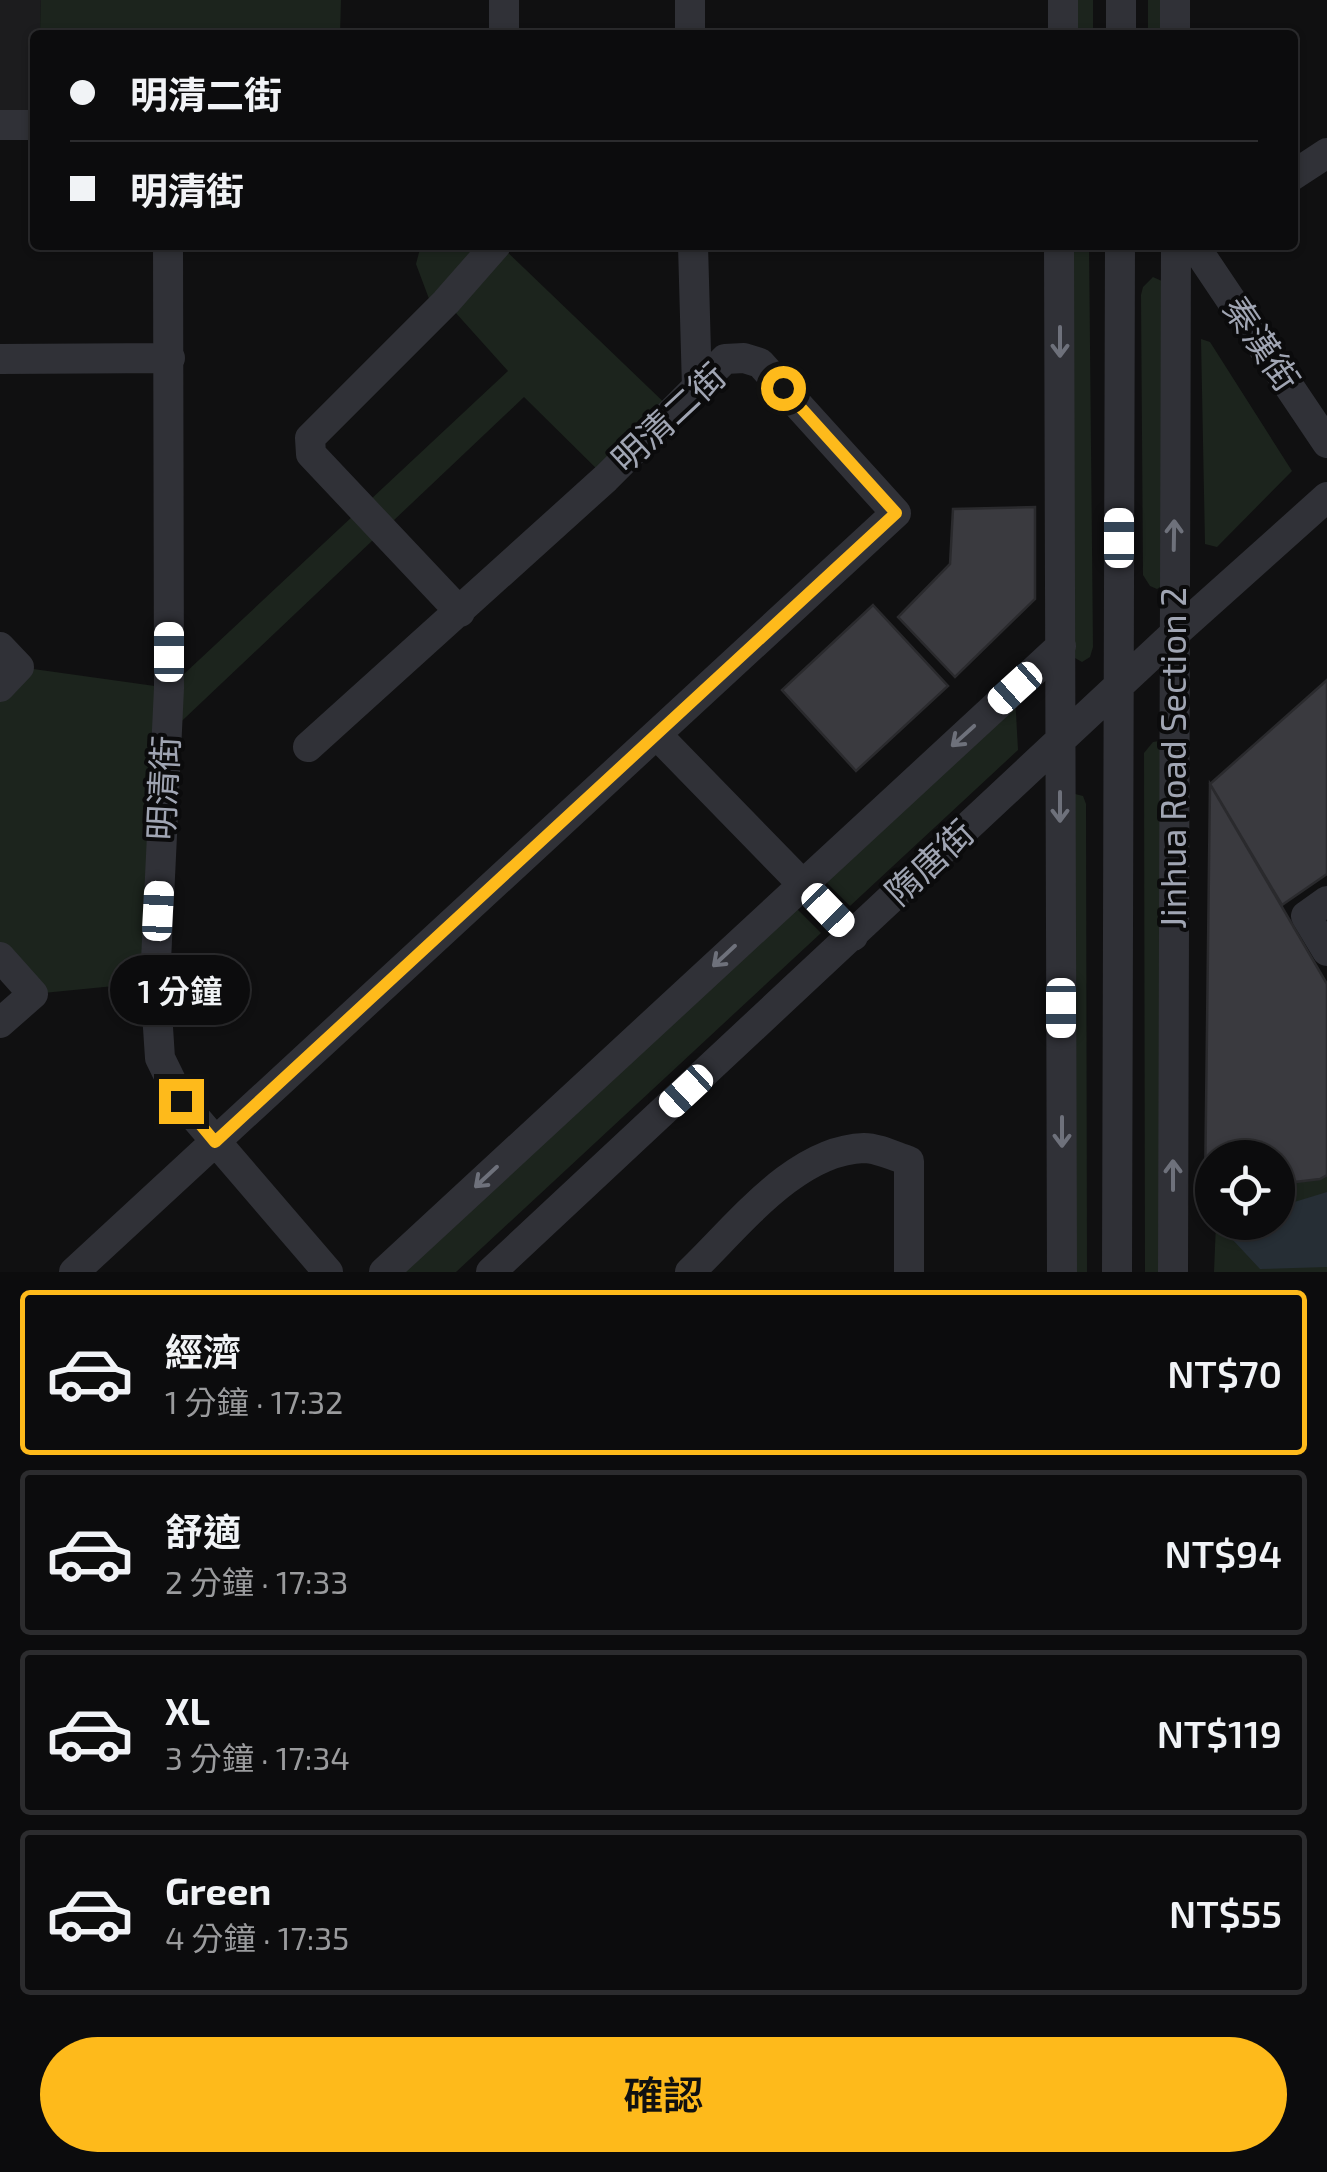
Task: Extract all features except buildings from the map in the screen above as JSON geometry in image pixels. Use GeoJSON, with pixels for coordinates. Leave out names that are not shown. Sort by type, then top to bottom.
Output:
{"type":"FeatureCollection","features":[{"type":"Feature","properties":{"kind":"street"},"geometry":{"type":"LineString","coordinates":[[504,0],[504,30]]}},
{"type":"Feature","properties":{"kind":"street"},"geometry":{"type":"LineString","coordinates":[[690,0],[690,30]]}},
{"type":"Feature","properties":{"kind":"street"},"geometry":{"type":"LineString","coordinates":[[1063,0],[1063,30]]}},
{"type":"Feature","properties":{"kind":"street"},"geometry":{"type":"LineString","coordinates":[[1121,0],[1121,30]]}},
{"type":"Feature","properties":{"kind":"street"},"geometry":{"type":"LineString","coordinates":[[1175,0],[1175,30]]}},
{"type":"Feature","properties":{"kind":"street"},"geometry":{"type":"LineString","coordinates":[[0,125],[30,125]]}},
{"type":"Feature","properties":{"kind":"street"},"geometry":{"type":"LineString","coordinates":[[1298,172],[1327,154]]}},
{"type":"Feature","properties":{"kind":"street","name":"明清街"},"geometry":{"type":"LineString","coordinates":[[168,250],[169,688],[154,982],[160,1058],[181,1101],[328,1272]]}},
{"type":"Feature","properties":{"kind":"street"},"geometry":{"type":"LineString","coordinates":[[460,612],[310,454],[310,438],[446,302],[492,250]]}},
{"type":"Feature","properties":{"kind":"street"},"geometry":{"type":"LineString","coordinates":[[693,250],[697,388]]}},
{"type":"Feature","properties":{"kind":"street"},"geometry":{"type":"LineString","coordinates":[[1060,250],[1062,1272]]}},
{"type":"Feature","properties":{"kind":"street","name":"Jinhua Road Section 2"},"geometry":{"type":"LineString","coordinates":[[1117,1272],[1120,250]]}},
{"type":"Feature","properties":{"kind":"street","name":"Jinhua Road Section 2"},"geometry":{"type":"LineString","coordinates":[[1173,1272],[1176,250]]}},
{"type":"Feature","properties":{"kind":"street","name":"秦漢街"},"geometry":{"type":"LineString","coordinates":[[1197,250],[1327,443]]}},
{"type":"Feature","properties":{"kind":"street"},"geometry":{"type":"LineString","coordinates":[[0,359],[170,358]]}},
{"type":"Feature","properties":{"kind":"street","name":"明清二街"},"geometry":{"type":"LineString","coordinates":[[74,1272],[896,513],[760,363],[744,358],[725,359],[606,478],[308,746]]}},
{"type":"Feature","properties":{"kind":"street","name":"隋唐街"},"geometry":{"type":"LineString","coordinates":[[491,1272],[1327,496]]}},
{"type":"Feature","properties":{"kind":"street","name":"隋唐街"},"geometry":{"type":"LineString","coordinates":[[384,1272],[1061,646]]}},
{"type":"Feature","properties":{"kind":"street"},"geometry":{"type":"LineString","coordinates":[[0,647],[19,667],[0,687]]}},
{"type":"Feature","properties":{"kind":"street"},"geometry":{"type":"LineString","coordinates":[[658,736],[853,936]]}},
{"type":"Feature","properties":{"kind":"street"},"geometry":{"type":"LineString","coordinates":[[1327,901],[1306,916],[1327,951]]}},
{"type":"Feature","properties":{"kind":"street"},"geometry":{"type":"LineString","coordinates":[[0,958],[33,994],[0,1022]]}},
{"type":"Feature","properties":{"kind":"street"},"geometry":{"type":"LineString","coordinates":[[690,1272],[782,1183],[820,1156],[867,1148],[909,1161],[909,1272]]}},
{"type":"Feature","properties":{"kind":"shaded area"},"geometry":{"type":"Polygon","coordinates":[[[0,0],[41,0],[40,30],[30,30],[30,125],[0,125],[0,0]]]}},
{"type":"Feature","properties":{"kind":"shaded area"},"geometry":{"type":"Polygon","coordinates":[[[41,0],[341,0],[340,30],[40,30],[41,0]]]}},
{"type":"Feature","properties":{"kind":"shaded area"},"geometry":{"type":"Polygon","coordinates":[[[1069,0],[1093,0],[1093,30],[1070,30],[1069,0]]]}},
{"type":"Feature","properties":{"kind":"shaded area"},"geometry":{"type":"Polygon","coordinates":[[[1148,0],[1171,0],[1171,30],[1148,30],[1148,0]]]}},
{"type":"Feature","properties":{"kind":"shaded area"},"geometry":{"type":"Polygon","coordinates":[[[420,250],[505,250],[674,412],[606,478],[524,397],[167,735],[155,982],[33,994],[0,957],[0,687],[19,667],[169,688],[508,371],[446,302],[434,312],[416,264],[420,250]]]}},
{"type":"Feature","properties":{"kind":"shaded area"},"geometry":{"type":"Polygon","coordinates":[[[1064,250],[1089,250],[1093,647],[1090,657],[1082,662],[1075,658],[1064,250]]]}},
{"type":"Feature","properties":{"kind":"shaded area"},"geometry":{"type":"Polygon","coordinates":[[[1153,277],[1164,282],[1163,585],[1157,589],[1143,575],[1141,295],[1153,277]]]}},
{"type":"Feature","properties":{"kind":"shaded area"},"geometry":{"type":"Polygon","coordinates":[[[1201,339],[1210,342],[1292,471],[1217,547],[1205,544],[1201,339]]]}},
{"type":"Feature","properties":{"kind":"shaded area"},"geometry":{"type":"Polygon","coordinates":[[[1015,695],[1018,750],[850,906],[822,878],[1015,695]]]}},
{"type":"Feature","properties":{"kind":"shaded area"},"geometry":{"type":"Polygon","coordinates":[[[1159,741],[1163,744],[1167,1272],[1145,1272],[1144,753],[1159,741]]]}},
{"type":"Feature","properties":{"kind":"shaded area"},"geometry":{"type":"Polygon","coordinates":[[[1075,794],[1083,796],[1086,804],[1087,1272],[1068,1272],[1075,794]]]}},
{"type":"Feature","properties":{"kind":"shaded area"},"geometry":{"type":"Polygon","coordinates":[[[792,904],[821,933],[456,1272],[399,1272],[792,904]]]}},
{"type":"Feature","properties":{"kind":"shaded area"},"geometry":{"type":"Polygon","coordinates":[[[1327,1163],[1327,1272],[1214,1272],[1215,1240],[1295,1240],[1295,1173],[1327,1163]]]}},
{"type":"Feature","properties":{"kind":"shaded area"},"geometry":{"type":"Polygon","coordinates":[[[1327,1192],[1327,1267],[1260,1269],[1233,1240],[1295,1240],[1295,1202],[1327,1192]]]}},
{"type":"Feature","properties":{"kind":"route"},"geometry":{"type":"LineString","coordinates":[[181,1101],[215,1142],[896,513],[783,388]]}}]}
